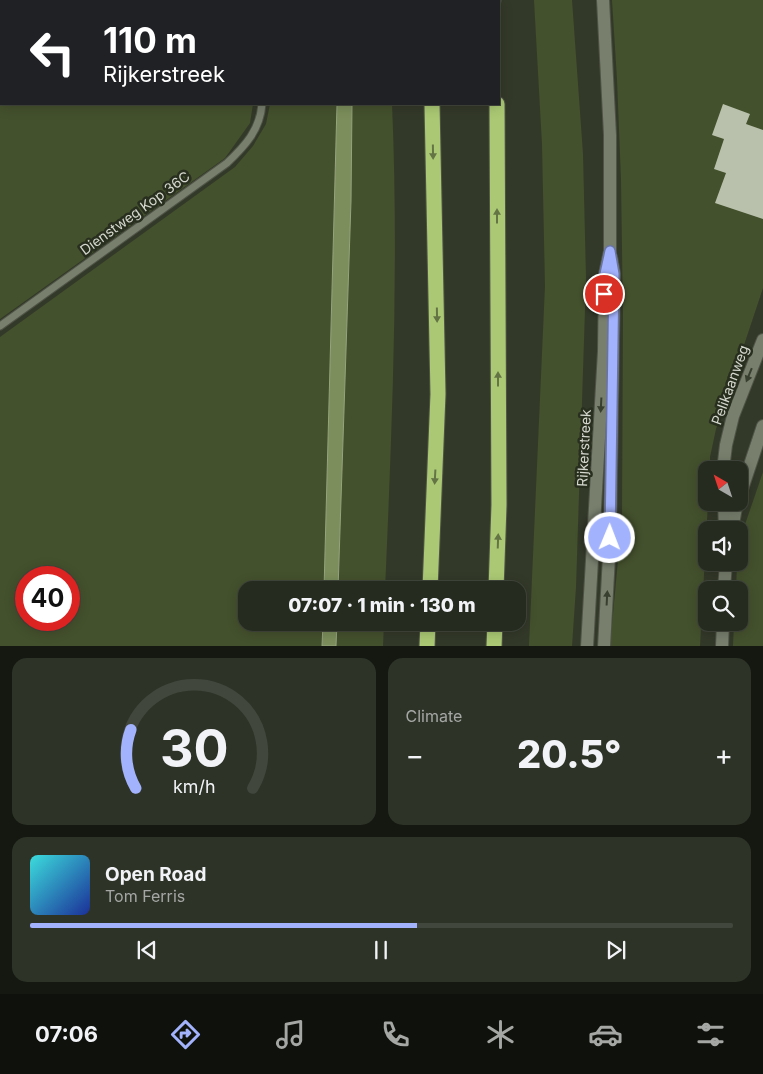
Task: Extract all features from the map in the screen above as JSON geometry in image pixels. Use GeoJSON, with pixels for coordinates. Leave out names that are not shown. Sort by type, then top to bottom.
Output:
{"type":"FeatureCollection","features":[{"type":"Feature","properties":{"kind":"highway"},"geometry":{"type":"LineString","coordinates":[[430,581],[438,394],[432,105]]}},
{"type":"Feature","properties":{"kind":"highway"},"geometry":{"type":"LineString","coordinates":[[496,581],[499,505],[497,105]]}},
{"type":"Feature","properties":{"kind":"highway"},"geometry":{"type":"LineString","coordinates":[[427,646],[428,631]]}},
{"type":"Feature","properties":{"kind":"highway"},"geometry":{"type":"LineString","coordinates":[[494,646],[495,631]]}},
{"type":"Feature","properties":{"kind":"street","name":"Rijkerstreek"},"geometry":{"type":"LineString","coordinates":[[603,0],[610,135],[610,251],[614,274],[610,538],[604,646]]}},
{"type":"Feature","properties":{"kind":"street","name":"Rijkerstreek"},"geometry":{"type":"LineString","coordinates":[[587,646],[604,351],[605,274],[610,251]]}},
{"type":"Feature","properties":{"kind":"street","name":"Pelikaanweg"},"geometry":{"type":"LineString","coordinates":[[724,461],[732,416],[763,340]]}},
{"type":"Feature","properties":{"kind":"street"},"geometry":{"type":"LineString","coordinates":[[748,471],[763,426]]}},
{"type":"Feature","properties":{"kind":"street"},"geometry":{"type":"LineString","coordinates":[[722,646],[723,631]]}},
{"type":"Feature","properties":{"kind":"lane","name":"Dienstweg Kop 36C"},"geometry":{"type":"LineString","coordinates":[[0,326],[227,163],[244,147],[256,127],[262,105]]}},
{"type":"Feature","properties":{"kind":"shaded area"},"geometry":{"type":"Polygon","coordinates":[[[534,0],[572,0],[583,154],[586,278],[576,587],[572,646],[529,646],[545,286],[542,144],[534,0]]]}},
{"type":"Feature","properties":{"kind":"shaded area"},"geometry":{"type":"Polygon","coordinates":[[[612,0],[763,0],[763,288],[716,429],[710,461],[698,461],[698,511],[708,511],[707,521],[698,521],[698,571],[704,571],[704,581],[698,581],[698,631],[701,631],[700,646],[610,646],[622,517],[623,317],[621,179],[612,0]]]}},
{"type":"Feature","properties":{"kind":"shaded area"},"geometry":{"type":"Polygon","coordinates":[[[0,105],[253,105],[250,123],[225,158],[0,319],[0,105]]]}},
{"type":"Feature","properties":{"kind":"shaded area"},"geometry":{"type":"Polygon","coordinates":[[[270,105],[337,105],[324,581],[238,581],[238,631],[323,631],[322,646],[0,646],[0,337],[235,167],[253,146],[266,124],[270,105]]]}},
{"type":"Feature","properties":{"kind":"shaded area"},"geometry":{"type":"Polygon","coordinates":[[[337,105],[352,105],[351,201],[338,581],[324,581],[337,105]]]}},
{"type":"Feature","properties":{"kind":"shaded area"},"geometry":{"type":"Polygon","coordinates":[[[352,105],[392,105],[395,286],[385,581],[338,581],[351,201],[352,105]]]}},
{"type":"Feature","properties":{"kind":"shaded area"},"geometry":{"type":"Polygon","coordinates":[[[763,472],[763,646],[733,646],[734,631],[748,631],[748,581],[736,581],[737,571],[748,571],[748,521],[746,521],[763,472]]]}},
{"type":"Feature","properties":{"kind":"shaded area"},"geometry":{"type":"Polygon","coordinates":[[[323,631],[337,631],[336,646],[322,646],[323,631]]]}},
{"type":"Feature","properties":{"kind":"shaded area"},"geometry":{"type":"Polygon","coordinates":[[[337,631],[384,631],[383,646],[336,646],[337,631]]]}},
{"type":"Feature","properties":{"kind":"building"},"geometry":{"type":"Polygon","coordinates":[[[723,104],[750,114],[746,124],[763,130],[763,219],[715,203],[726,173],[714,169],[724,139],[712,135],[723,104]]]}},
{"type":"Feature","properties":{"kind":"route"},"geometry":{"type":"LineString","coordinates":[[604,294],[605,274],[610,251],[614,274],[610,538]]}}]}
